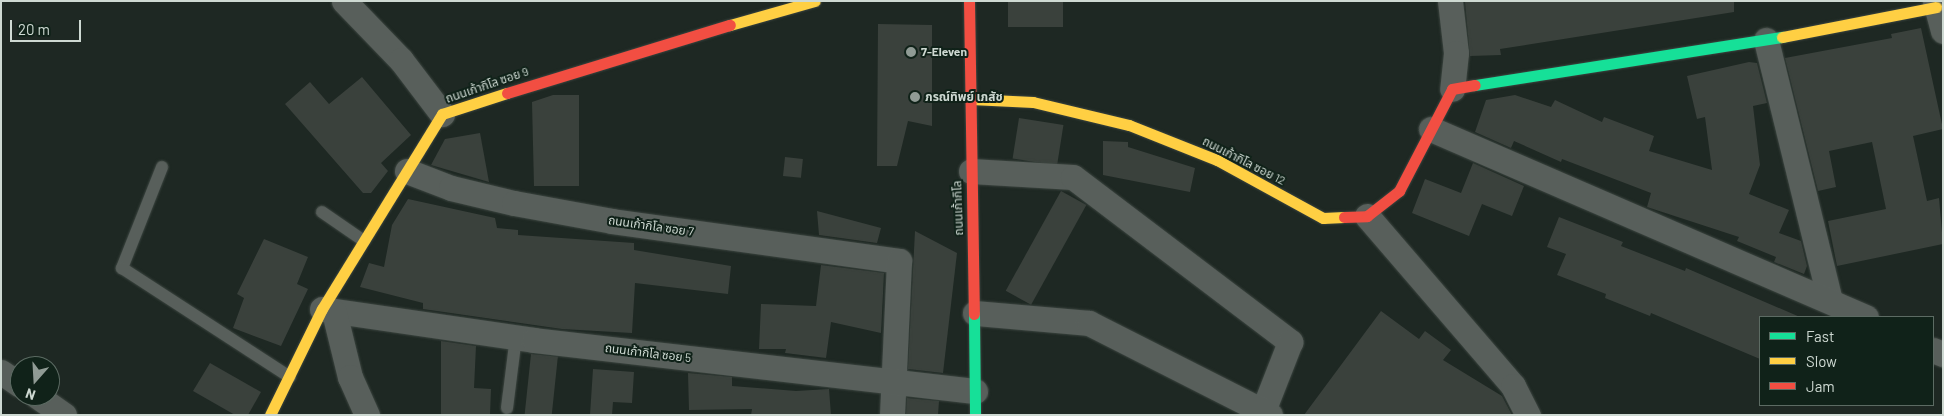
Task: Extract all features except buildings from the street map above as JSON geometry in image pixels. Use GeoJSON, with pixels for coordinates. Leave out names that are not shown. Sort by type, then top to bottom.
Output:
{"type":"FeatureCollection","features":[{"type":"Feature","properties":{"kind":"street","name":"ถนนเก้ากิโล ซอย 9"},"geometry":{"type":"LineString","coordinates":[[270,415],[328,311],[364,241],[442,114],[672,41],[815,1]]}},
{"type":"Feature","properties":{"kind":"street","name":"ถนนเก้ากิโล"},"geometry":{"type":"LineString","coordinates":[[969,1],[975,403]]}},
{"type":"Feature","properties":{"kind":"street"},"geometry":{"type":"LineString","coordinates":[[1450,1],[1456,53],[1452,89],[1399,191],[1367,216],[1514,386],[1528,415]]}},
{"type":"Feature","properties":{"kind":"street"},"geometry":{"type":"LineString","coordinates":[[1452,89],[1766,40],[1935,4],[1943,31]]}},
{"type":"Feature","properties":{"kind":"street"},"geometry":{"type":"LineString","coordinates":[[354,5],[401,60],[442,114]]}},
{"type":"Feature","properties":{"kind":"street"},"geometry":{"type":"LineString","coordinates":[[1766,40],[1830,300]]}},
{"type":"Feature","properties":{"kind":"street","name":"ถนนเก้ากิโล ซอย 12"},"geometry":{"type":"LineString","coordinates":[[971,99],[1034,102],[1129,125],[1217,160],[1323,218],[1367,216]]}},
{"type":"Feature","properties":{"kind":"street"},"geometry":{"type":"LineString","coordinates":[[1431,129],[1864,316]]}},
{"type":"Feature","properties":{"kind":"street","name":"ถนนเก้ากิโล ซอย 7"},"geometry":{"type":"LineString","coordinates":[[407,171],[451,188],[534,206],[899,261],[893,382]]}},
{"type":"Feature","properties":{"kind":"street"},"geometry":{"type":"LineString","coordinates":[[971,171],[1073,177],[1290,342],[1266,413],[1089,323],[975,313]]}},
{"type":"Feature","properties":{"kind":"street"},"geometry":{"type":"LineString","coordinates":[[328,311],[350,377],[366,415]]}},
{"type":"Feature","properties":{"kind":"street","name":"ถนนเก้ากิโล ซอย 5"},"geometry":{"type":"LineString","coordinates":[[328,311],[516,338],[893,382],[975,403]]}},
{"type":"Feature","properties":{"kind":"street"},"geometry":{"type":"LineString","coordinates":[[892,415],[893,382]]}},
{"type":"Feature","properties":{"kind":"street"},"geometry":{"type":"LineString","coordinates":[[51,406],[64,415]]}},
{"type":"Feature","properties":{"kind":"lane"},"geometry":{"type":"LineString","coordinates":[[162,167],[122,268],[290,377]]}},
{"type":"Feature","properties":{"kind":"lane"},"geometry":{"type":"LineString","coordinates":[[322,212],[364,241]]}},
{"type":"Feature","properties":{"kind":"lane"},"geometry":{"type":"LineString","coordinates":[[507,408],[516,338]]}},
{"type":"Feature","properties":{"kind":"traffic: fast"},"geometry":{"type":"LineString","coordinates":[[1475,85],[1782,37]]}},
{"type":"Feature","properties":{"kind":"traffic: fast"},"geometry":{"type":"LineString","coordinates":[[974,314],[975,415]]}},
{"type":"Feature","properties":{"kind":"traffic: slow"},"geometry":{"type":"LineString","coordinates":[[730,25],[815,1]]}},
{"type":"Feature","properties":{"kind":"traffic: slow"},"geometry":{"type":"LineString","coordinates":[[1782,37],[1936,7]]}},
{"type":"Feature","properties":{"kind":"traffic: slow"},"geometry":{"type":"LineString","coordinates":[[270,415],[322,309],[442,114],[507,93]]}},
{"type":"Feature","properties":{"kind":"traffic: slow"},"geometry":{"type":"LineString","coordinates":[[971,99],[1033,102],[1129,125],[1217,160],[1323,218],[1344,217]]}},
{"type":"Feature","properties":{"kind":"traffic: jam"},"geometry":{"type":"LineString","coordinates":[[969,1],[974,314]]}},
{"type":"Feature","properties":{"kind":"traffic: jam"},"geometry":{"type":"LineString","coordinates":[[507,93],[730,25]]}},
{"type":"Feature","properties":{"kind":"traffic: jam"},"geometry":{"type":"LineString","coordinates":[[1344,217],[1367,216],[1399,191],[1452,89],[1475,85]]}},
{"type":"Feature","properties":{"kind":"place","name":"7-Eleven"},"geometry":{"type":"Point","coordinates":[911,52]}},
{"type":"Feature","properties":{"kind":"place","name":"ภรณ์ทิพย์ เภสัช"},"geometry":{"type":"Point","coordinates":[915,97]}}]}
